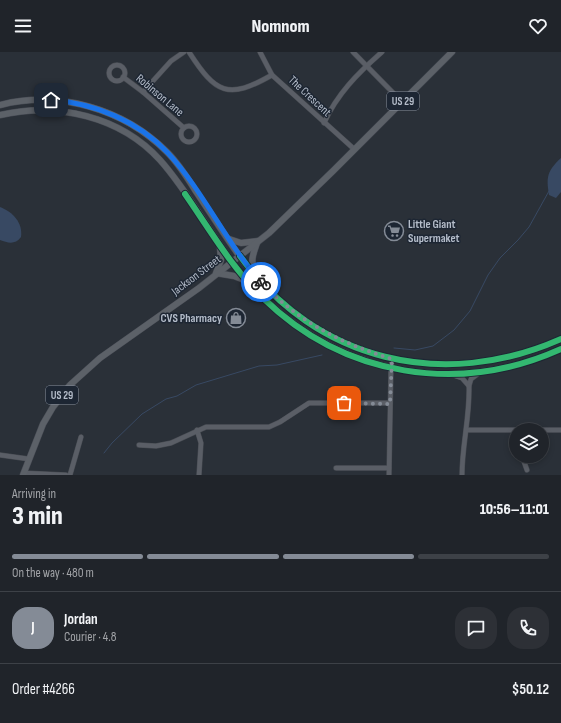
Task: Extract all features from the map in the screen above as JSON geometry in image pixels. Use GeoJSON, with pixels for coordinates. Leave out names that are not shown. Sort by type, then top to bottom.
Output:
{"type":"FeatureCollection","features":[{"type":"Feature","properties":{"kind":"main road","name":"Jackson Street"},"geometry":{"type":"LineString","coordinates":[[24,474],[50,412],[71,384],[103,356],[199,288],[216,273],[232,263],[289,215],[452,52]]}},
{"type":"Feature","properties":{"kind":"main road"},"geometry":{"type":"LineString","coordinates":[[0,105],[32,100],[70,102],[104,111],[136,127],[168,153],[187,178],[240,256],[256,276],[280,300],[315,327],[354,346],[392,359],[438,364],[481,362],[521,354],[561,338]]}},
{"type":"Feature","properties":{"kind":"main road"},"geometry":{"type":"LineString","coordinates":[[0,115],[29,110],[58,110],[89,116],[120,129],[144,146],[161,161],[232,263],[248,282],[279,313],[318,340],[352,356],[391,368],[426,373],[450,374],[479,372],[520,364],[561,349]]}},
{"type":"Feature","properties":{"kind":"main road"},"geometry":{"type":"LineString","coordinates":[[228,238],[241,243],[258,241],[252,256],[256,276]]}},
{"type":"Feature","properties":{"kind":"main road"},"geometry":{"type":"LineString","coordinates":[[219,243],[221,260],[216,273],[234,276],[248,282]]}},
{"type":"Feature","properties":{"kind":"street"},"geometry":{"type":"LineString","coordinates":[[144,92],[171,61],[184,52]]}},
{"type":"Feature","properties":{"kind":"street"},"geometry":{"type":"LineString","coordinates":[[189,52],[203,74],[212,82],[228,90],[246,89],[272,75]]}},
{"type":"Feature","properties":{"kind":"street","name":"The Crescent"},"geometry":{"type":"LineString","coordinates":[[260,52],[272,75],[354,149]]}},
{"type":"Feature","properties":{"kind":"street"},"geometry":{"type":"LineString","coordinates":[[353,52],[402,102]]}},
{"type":"Feature","properties":{"kind":"street"},"geometry":{"type":"LineString","coordinates":[[324,123],[330,109],[344,89],[366,65],[382,52]]}},
{"type":"Feature","properties":{"kind":"street","name":"Robinson Lane"},"geometry":{"type":"LineString","coordinates":[[123,77],[144,92],[184,128]]}},
{"type":"Feature","properties":{"kind":"street"},"geometry":{"type":"LineString","coordinates":[[389,475],[392,359]]}},
{"type":"Feature","properties":{"kind":"street"},"geometry":{"type":"LineString","coordinates":[[462,475],[462,457],[470,407],[469,386],[471,379],[479,372]]}},
{"type":"Feature","properties":{"kind":"street"},"geometry":{"type":"LineString","coordinates":[[450,374],[462,378],[469,386]]}},
{"type":"Feature","properties":{"kind":"street"},"geometry":{"type":"LineString","coordinates":[[138,445],[156,446],[171,443],[206,426],[269,427],[280,422],[309,403],[390,404]]}},
{"type":"Feature","properties":{"kind":"street"},"geometry":{"type":"LineString","coordinates":[[197,430],[201,443],[199,475]]}},
{"type":"Feature","properties":{"kind":"street"},"geometry":{"type":"LineString","coordinates":[[467,430],[509,430]]}},
{"type":"Feature","properties":{"kind":"street"},"geometry":{"type":"LineString","coordinates":[[549,430],[561,430]]}},
{"type":"Feature","properties":{"kind":"street"},"geometry":{"type":"LineString","coordinates":[[70,475],[81,437]]}},
{"type":"Feature","properties":{"kind":"street"},"geometry":{"type":"LineString","coordinates":[[0,455],[29,459]]}},
{"type":"Feature","properties":{"kind":"street"},"geometry":{"type":"LineString","coordinates":[[524,463],[527,470]]}},
{"type":"Feature","properties":{"kind":"street"},"geometry":{"type":"LineString","coordinates":[[336,468],[389,468]]}},
{"type":"Feature","properties":{"kind":"street"},"geometry":{"type":"LineString","coordinates":[[24,474],[66,475]]}},
{"type":"Feature","properties":{"kind":"water"},"geometry":{"type":"Polygon","coordinates":[[[561,158],[561,192],[556,198],[549,195],[548,179],[550,171],[561,158]]]}},
{"type":"Feature","properties":{"kind":"water"},"geometry":{"type":"Polygon","coordinates":[[[0,207],[13,215],[19,223],[21,237],[19,240],[9,242],[0,240],[0,207]]]}},
{"type":"Feature","properties":{"kind":"waterway"},"geometry":{"type":"LineString","coordinates":[[394,348],[415,350],[433,346],[454,330],[470,311],[488,275],[500,258],[529,227],[549,191]]}},
{"type":"Feature","properties":{"kind":"waterway"},"geometry":{"type":"LineString","coordinates":[[104,453],[112,443],[142,414],[166,399],[177,396],[196,385],[259,366],[277,365],[322,355]]}},
{"type":"Feature","properties":{"kind":"cycle path"},"geometry":{"type":"LineString","coordinates":[[185,194],[231,261],[263,298],[295,325],[329,346],[366,361],[404,370],[443,374],[483,372],[522,363],[561,349]]}},
{"type":"Feature","properties":{"kind":"cycle path"},"geometry":{"type":"LineString","coordinates":[[240,256],[271,292],[306,321],[344,343],[385,357],[428,364],[472,363],[517,355],[561,339]]}},
{"type":"Feature","properties":{"kind":"way so far"},"geometry":{"type":"LineString","coordinates":[[261,282],[289,308],[325,333],[354,346],[392,359],[390,404],[344,403]]}},
{"type":"Feature","properties":{"kind":"place","name":"Little Giant Supermaket"},"geometry":{"type":"Point","coordinates":[394,231]}},
{"type":"Feature","properties":{"kind":"place","name":"CVS Pharmacy"},"geometry":{"type":"Point","coordinates":[236,318]}},
{"type":"Feature","properties":{"kind":"route"},"geometry":{"type":"LineString","coordinates":[[51,100],[70,102],[96,108],[112,115],[136,127],[168,153],[187,178],[246,265],[261,282]]}}]}
